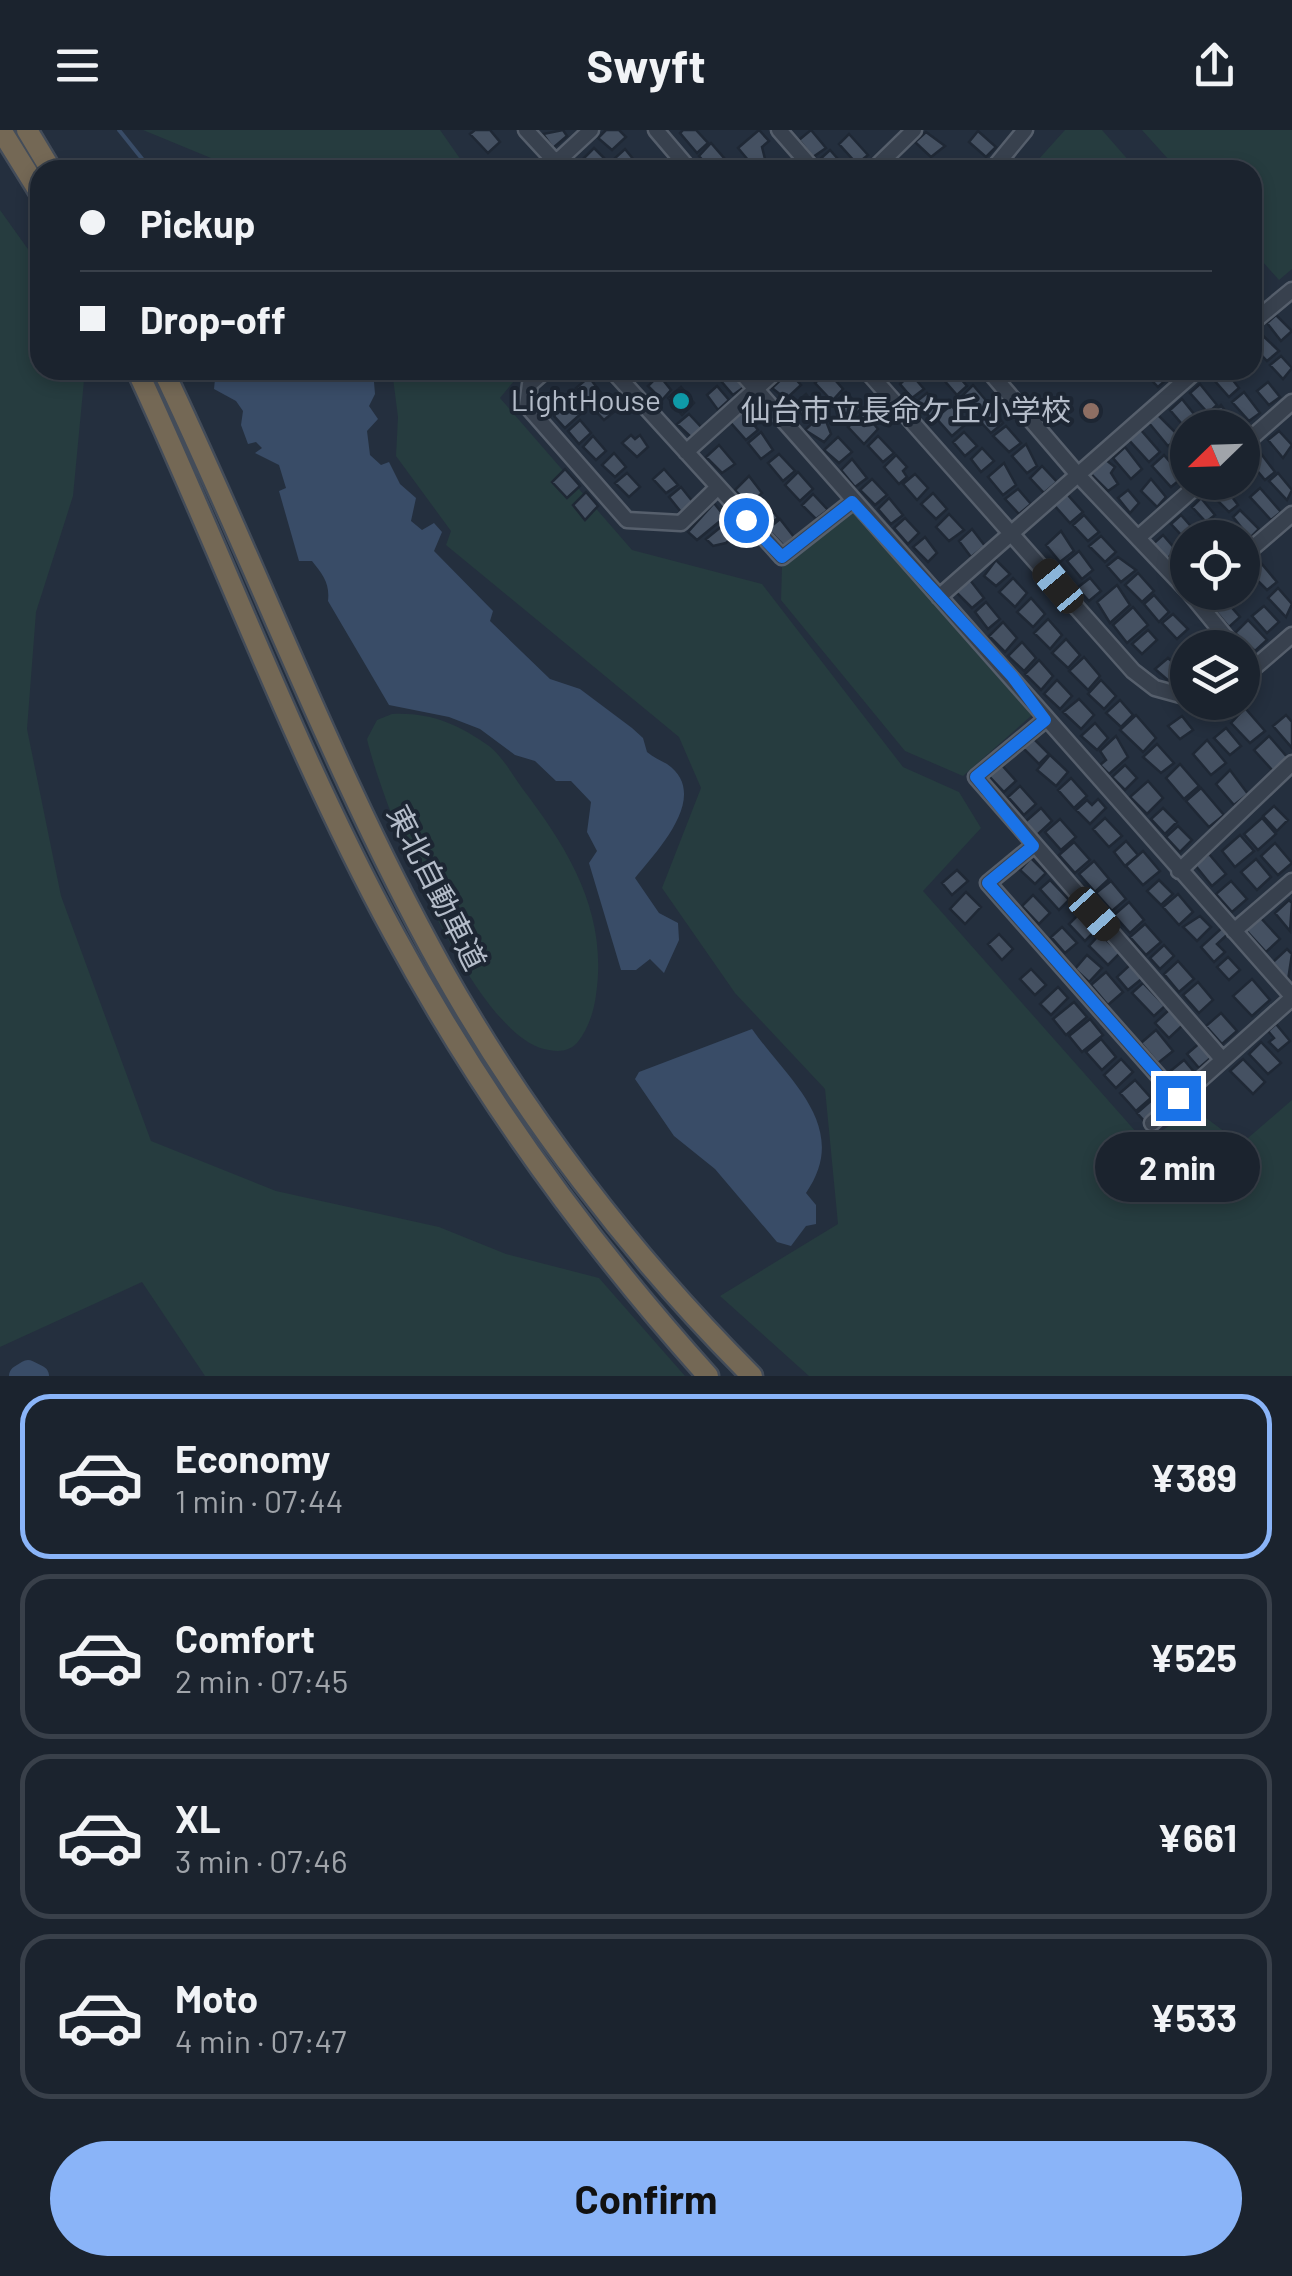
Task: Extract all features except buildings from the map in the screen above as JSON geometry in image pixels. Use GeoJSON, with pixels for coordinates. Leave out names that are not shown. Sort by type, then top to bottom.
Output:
{"type":"FeatureCollection","features":[{"type":"Feature","properties":{"kind":"highway"},"geometry":{"type":"LineString","coordinates":[[1,130],[30,177]]}},
{"type":"Feature","properties":{"kind":"highway"},"geometry":{"type":"LineString","coordinates":[[27,130],[46,160]]}},
{"type":"Feature","properties":{"kind":"highway","name":"東北自動車道"},"geometry":{"type":"LineString","coordinates":[[141,380],[346,841],[418,978],[526,1152],[620,1274],[708,1376]]}},
{"type":"Feature","properties":{"kind":"highway","name":"東北自動車道"},"geometry":{"type":"LineString","coordinates":[[167,380],[338,761],[441,966],[486,1040],[589,1188],[684,1304],[752,1376]]}},
{"type":"Feature","properties":{"kind":"street"},"geometry":{"type":"LineString","coordinates":[[526,130],[550,160]]}},
{"type":"Feature","properties":{"kind":"street"},"geometry":{"type":"LineString","coordinates":[[563,160],[591,130]]}},
{"type":"Feature","properties":{"kind":"street"},"geometry":{"type":"LineString","coordinates":[[656,130],[682,160]]}},
{"type":"Feature","properties":{"kind":"street"},"geometry":{"type":"LineString","coordinates":[[780,130],[806,160]]}},
{"type":"Feature","properties":{"kind":"street"},"geometry":{"type":"LineString","coordinates":[[883,160],[914,130]]}},
{"type":"Feature","properties":{"kind":"street"},"geometry":{"type":"LineString","coordinates":[[1000,160],[1025,130]]}},
{"type":"Feature","properties":{"kind":"street"},"geometry":{"type":"LineString","coordinates":[[1262,315],[1292,290]]}},
{"type":"Feature","properties":{"kind":"street"},"geometry":{"type":"LineString","coordinates":[[1279,301],[1292,316]]}},
{"type":"Feature","properties":{"kind":"street"},"geometry":{"type":"LineString","coordinates":[[535,380],[530,384],[527,406],[628,520],[681,524],[718,488]]}},
{"type":"Feature","properties":{"kind":"street"},"geometry":{"type":"LineString","coordinates":[[621,380],[782,557],[852,502]]}},
{"type":"Feature","properties":{"kind":"street"},"geometry":{"type":"LineString","coordinates":[[747,380],[1292,997],[1152,1123]]}},
{"type":"Feature","properties":{"kind":"street"},"geometry":{"type":"LineString","coordinates":[[686,452],[767,380]]}},
{"type":"Feature","properties":{"kind":"street"},"geometry":{"type":"LineString","coordinates":[[875,380],[1133,671],[1155,688],[1170,692]]}},
{"type":"Feature","properties":{"kind":"street"},"geometry":{"type":"LineString","coordinates":[[997,380],[1079,476],[1170,569]]}},
{"type":"Feature","properties":{"kind":"street"},"geometry":{"type":"LineString","coordinates":[[939,597],[1186,380]]}},
{"type":"Feature","properties":{"kind":"street"},"geometry":{"type":"LineString","coordinates":[[1260,430],[1292,402]]}},
{"type":"Feature","properties":{"kind":"street"},"geometry":{"type":"LineString","coordinates":[[1140,536],[1181,500]]}},
{"type":"Feature","properties":{"kind":"street"},"geometry":{"type":"LineString","coordinates":[[1260,542],[1292,514]]}},
{"type":"Feature","properties":{"kind":"street"},"geometry":{"type":"LineString","coordinates":[[1205,610],[1221,630]]}},
{"type":"Feature","properties":{"kind":"street"},"geometry":{"type":"LineString","coordinates":[[1260,663],[1292,635]]}},
{"type":"Feature","properties":{"kind":"street"},"geometry":{"type":"LineString","coordinates":[[1045,720],[976,777],[1222,1059]]}},
{"type":"Feature","properties":{"kind":"street"},"geometry":{"type":"LineString","coordinates":[[1179,870],[1292,763]]}},
{"type":"Feature","properties":{"kind":"street"},"geometry":{"type":"LineString","coordinates":[[1033,846],[988,883],[1178,1098]]}},
{"type":"Feature","properties":{"kind":"street"},"geometry":{"type":"LineString","coordinates":[[1234,930],[1292,880]]}},
{"type":"Feature","properties":{"kind":"green space"},"geometry":{"type":"Polygon","coordinates":[[[143,130],[440,130],[461,160],[216,160],[143,130]]]}},
{"type":"Feature","properties":{"kind":"green space"},"geometry":{"type":"Polygon","coordinates":[[[1065,130],[1102,130],[1128,160],[1038,160],[1065,130]]]}},
{"type":"Feature","properties":{"kind":"green space"},"geometry":{"type":"Polygon","coordinates":[[[1142,130],[1292,130],[1292,269],[1279,280],[1262,261],[1262,160],[1169,160],[1142,130]]]}},
{"type":"Feature","properties":{"kind":"green space"},"geometry":{"type":"Polygon","coordinates":[[[0,210],[30,252],[30,380],[84,380],[73,496],[36,612],[27,729],[61,896],[151,1141],[276,1191],[439,1227],[506,1254],[599,1278],[685,1376],[205,1376],[142,1282],[0,1347],[0,210]]]}},
{"type":"Feature","properties":{"kind":"green space"},"geometry":{"type":"Polygon","coordinates":[[[393,380],[515,380],[500,398],[632,550],[762,584],[903,767],[959,792],[981,828],[923,891],[1145,1142],[1194,1109],[1241,1144],[1292,1100],[1292,1376],[809,1376],[720,1296],[838,1224],[825,1089],[735,993],[662,888],[701,788],[679,737],[446,545],[451,531],[396,456],[398,417],[393,380]]]}},
{"type":"Feature","properties":{"kind":"green space"},"geometry":{"type":"Polygon","coordinates":[[[853,510],[1032,715],[963,776],[905,751],[781,600],[782,567],[853,510]]]}},
{"type":"Feature","properties":{"kind":"green space"},"geometry":{"type":"Polygon","coordinates":[[[392,714],[443,721],[489,746],[503,760],[570,860],[591,911],[598,965],[592,1014],[581,1038],[571,1048],[549,1050],[521,1037],[492,1007],[436,917],[392,815],[367,739],[377,720],[392,714]]]}},
{"type":"Feature","properties":{"kind":"water"},"geometry":{"type":"Polygon","coordinates":[[[215,380],[374,380],[375,394],[369,406],[378,419],[367,431],[370,455],[381,465],[389,462],[400,484],[416,498],[411,521],[422,530],[434,523],[442,532],[434,551],[493,611],[490,621],[550,679],[580,689],[632,728],[643,738],[647,752],[679,777],[684,791],[676,823],[635,878],[659,913],[678,923],[679,940],[664,973],[650,959],[636,970],[621,970],[589,863],[597,851],[587,832],[591,802],[571,781],[556,781],[535,761],[515,755],[480,729],[449,717],[389,705],[328,601],[322,575],[312,561],[299,561],[279,491],[286,488],[279,465],[255,453],[262,448],[256,442],[248,444],[241,425],[243,411],[236,401],[214,389],[215,380]]]}},
{"type":"Feature","properties":{"kind":"water"},"geometry":{"type":"Polygon","coordinates":[[[752,1029],[809,1105],[822,1147],[818,1169],[806,1193],[816,1205],[816,1224],[806,1226],[791,1246],[777,1242],[715,1169],[674,1136],[635,1079],[639,1072],[752,1029]]]}},
{"type":"Feature","properties":{"kind":"waterway"},"geometry":{"type":"LineString","coordinates":[[119,130],[143,160]]}},
{"type":"Feature","properties":{"kind":"waterway"},"geometry":{"type":"LineString","coordinates":[[20,1376],[28,1371],[38,1376]]}},
{"type":"Feature","properties":{"kind":"place","name":"LightHouse"},"geometry":{"type":"Point","coordinates":[681,401]}},
{"type":"Feature","properties":{"kind":"place","name":"仙台市立長命ケ丘小学校"},"geometry":{"type":"Point","coordinates":[1091,411]}},
{"type":"Feature","properties":{"kind":"route"},"geometry":{"type":"LineString","coordinates":[[746,520],[782,557],[852,502],[1012,676],[1045,720],[976,777],[1033,846],[988,883],[1178,1098]]}}]}
